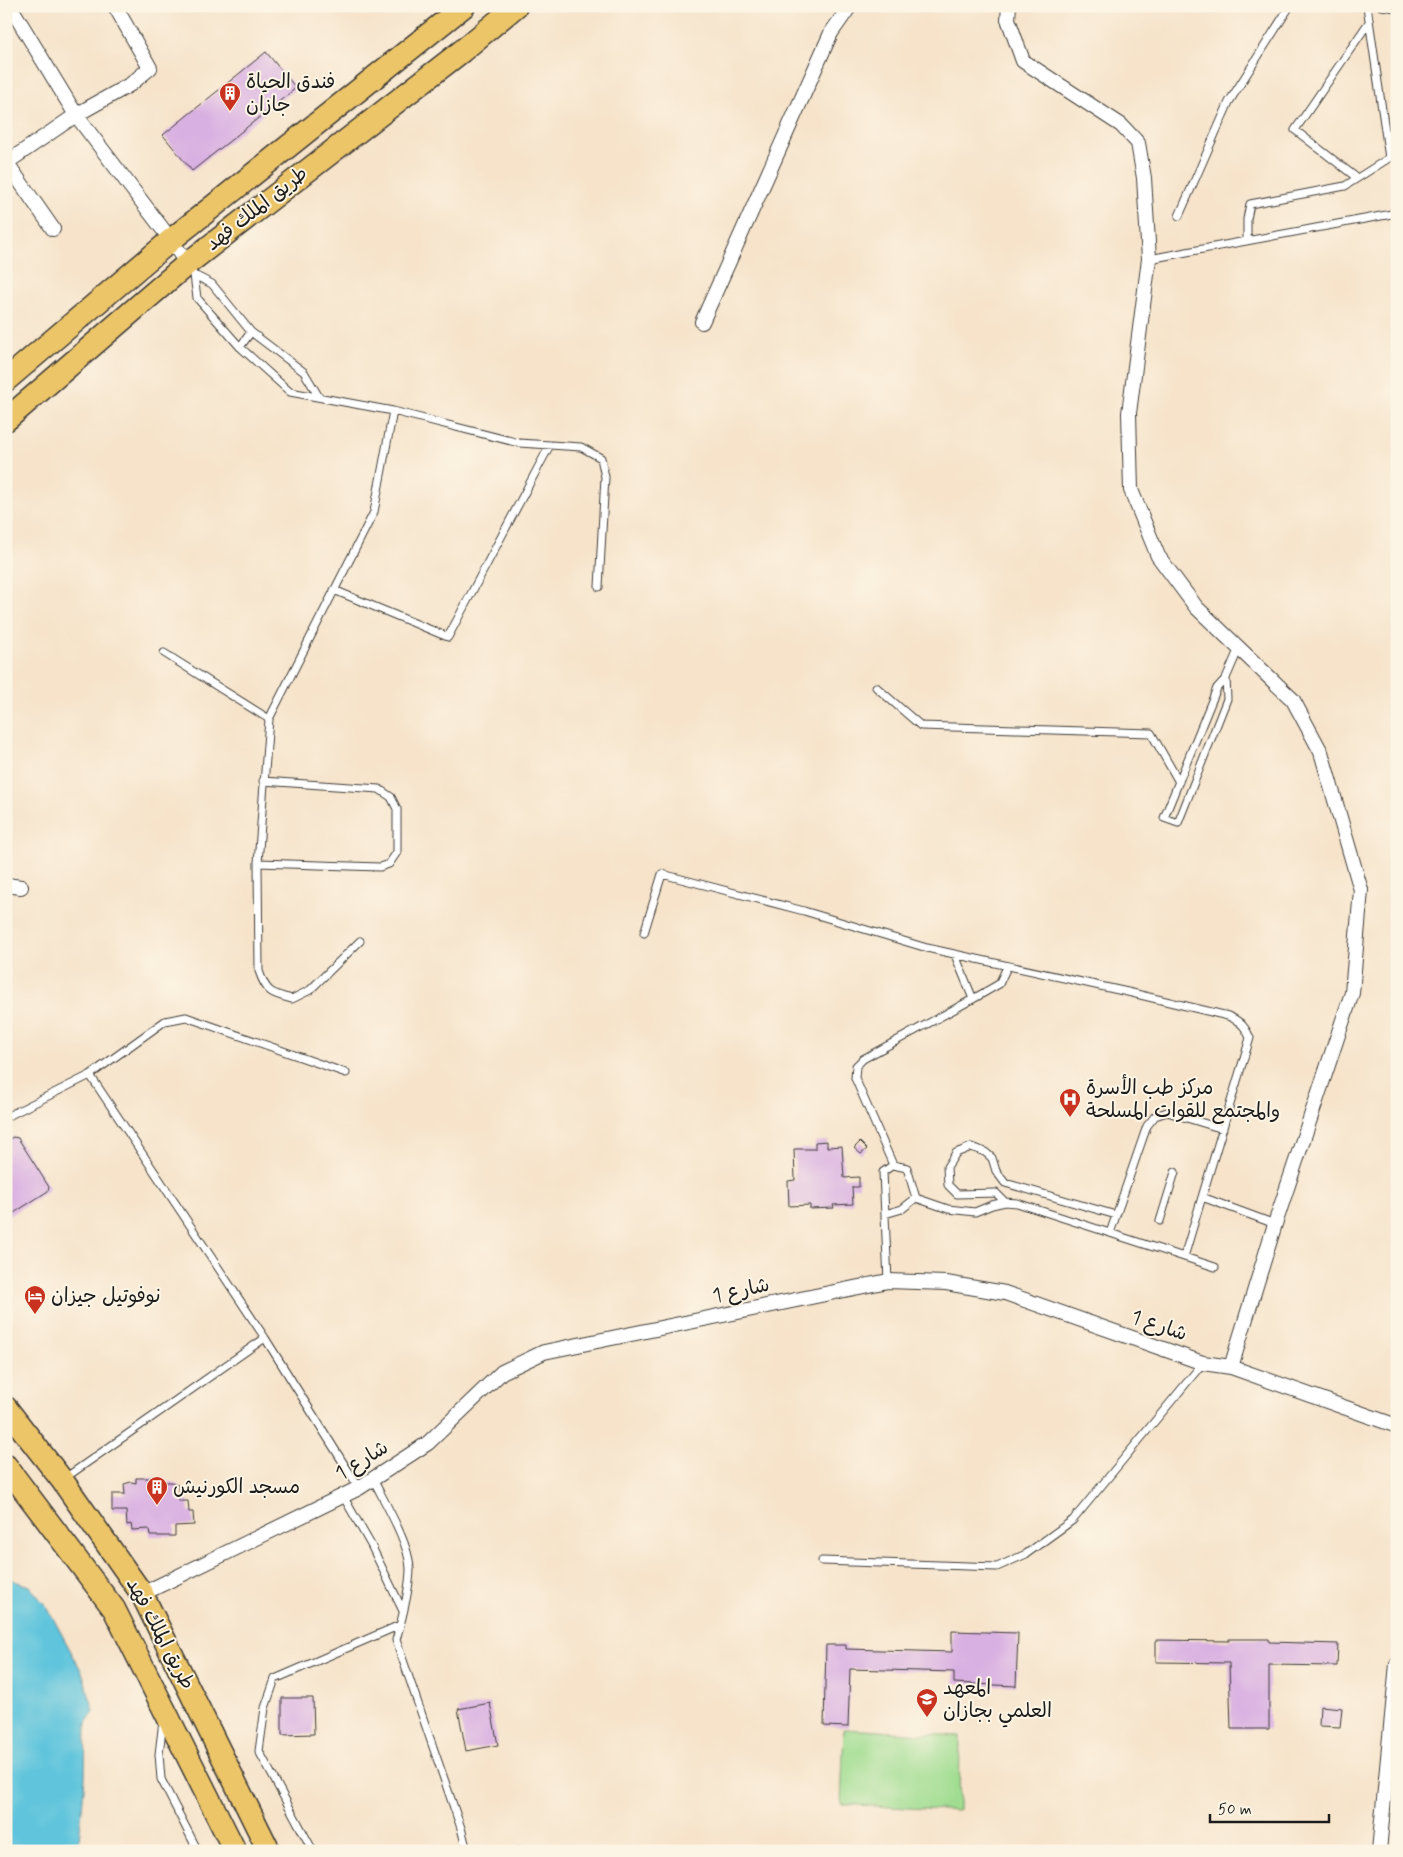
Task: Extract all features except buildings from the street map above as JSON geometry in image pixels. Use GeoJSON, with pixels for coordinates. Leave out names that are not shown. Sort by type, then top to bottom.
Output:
{"type":"FeatureCollection","features":[{"type":"Feature","properties":{"kind":"main road","name":"طريق الملك فهد"},"geometry":{"type":"LineString","coordinates":[[6,380],[172,240],[464,6]]}},
{"type":"Feature","properties":{"kind":"main road","name":"طريق الملك فهد"},"geometry":{"type":"LineString","coordinates":[[6,420],[516,6]]}},
{"type":"Feature","properties":{"kind":"main road","name":"طريق الملك فهد"},"geometry":{"type":"LineString","coordinates":[[6,1408],[62,1480],[142,1594],[269,1851]]}},
{"type":"Feature","properties":{"kind":"main road","name":"طريق الملك فهد"},"geometry":{"type":"LineString","coordinates":[[6,1466],[114,1608],[236,1851]]}},
{"type":"Feature","properties":{"kind":"main road"},"geometry":{"type":"LineString","coordinates":[[114,1608],[142,1594]]}},
{"type":"Feature","properties":{"kind":"street"},"geometry":{"type":"LineString","coordinates":[[10,6],[76,115],[172,240],[190,269]]}},
{"type":"Feature","properties":{"kind":"street"},"geometry":{"type":"LineString","coordinates":[[53,229],[6,163],[76,115],[131,84],[150,68],[115,6]]}},
{"type":"Feature","properties":{"kind":"street"},"geometry":{"type":"LineString","coordinates":[[702,322],[831,33],[850,6]]}},
{"type":"Feature","properties":{"kind":"street"},"geometry":{"type":"LineString","coordinates":[[1010,6],[1008,19],[1024,61],[1121,125],[1138,143],[1144,178],[1149,260],[1129,413],[1132,490],[1158,556],[1196,607],[1292,700],[1321,752],[1361,890],[1352,993],[1275,1224],[1231,1368]]}},
{"type":"Feature","properties":{"kind":"street"},"geometry":{"type":"LineString","coordinates":[[6,885],[21,887]]}},
{"type":"Feature","properties":{"kind":"street","name":"شارع 1"},"geometry":{"type":"LineString","coordinates":[[142,1594],[359,1488],[428,1442],[502,1372],[544,1352],[888,1281],[946,1283],[1005,1294],[1204,1362],[1231,1368],[1397,1426]]}},
{"type":"Feature","properties":{"kind":"street"},"geometry":{"type":"LineString","coordinates":[[1379,1851],[1397,1664]]}},
{"type":"Feature","properties":{"kind":"lane"},"geometry":{"type":"LineString","coordinates":[[1180,216],[1229,102],[1290,6]]}},
{"type":"Feature","properties":{"kind":"lane"},"geometry":{"type":"LineString","coordinates":[[1247,241],[1247,220],[1250,204],[1345,186],[1389,158],[1367,6]]}},
{"type":"Feature","properties":{"kind":"lane"},"geometry":{"type":"LineString","coordinates":[[1381,6],[1397,8]]}},
{"type":"Feature","properties":{"kind":"lane"},"geometry":{"type":"LineString","coordinates":[[1357,178],[1295,130],[1370,22]]}},
{"type":"Feature","properties":{"kind":"lane"},"geometry":{"type":"LineString","coordinates":[[1149,260],[1397,213]]}},
{"type":"Feature","properties":{"kind":"lane"},"geometry":{"type":"LineString","coordinates":[[190,269],[212,284],[251,332],[304,372],[319,397]]}},
{"type":"Feature","properties":{"kind":"lane"},"geometry":{"type":"LineString","coordinates":[[190,269],[198,298],[240,347],[290,392],[393,411],[519,443],[581,447],[601,458],[605,476],[599,587]]}},
{"type":"Feature","properties":{"kind":"lane"},"geometry":{"type":"LineString","coordinates":[[240,347],[251,332]]}},
{"type":"Feature","properties":{"kind":"lane"},"geometry":{"type":"LineString","coordinates":[[360,941],[310,990],[292,999],[278,995],[264,986],[259,971],[258,863],[263,781],[268,719],[374,512],[393,411]]}},
{"type":"Feature","properties":{"kind":"lane"},"geometry":{"type":"LineString","coordinates":[[334,590],[448,637],[550,445]]}},
{"type":"Feature","properties":{"kind":"lane"},"geometry":{"type":"LineString","coordinates":[[1226,678],[1227,699],[1178,823],[1164,818],[1217,688],[1226,678],[1239,648]]}},
{"type":"Feature","properties":{"kind":"lane"},"geometry":{"type":"LineString","coordinates":[[164,654],[268,719]]}},
{"type":"Feature","properties":{"kind":"lane"},"geometry":{"type":"LineString","coordinates":[[876,687],[921,726],[1151,733],[1179,782]]}},
{"type":"Feature","properties":{"kind":"lane"},"geometry":{"type":"LineString","coordinates":[[258,863],[380,867],[389,864],[397,852],[397,809],[391,797],[380,789],[263,781]]}},
{"type":"Feature","properties":{"kind":"lane"},"geometry":{"type":"LineString","coordinates":[[644,933],[662,874],[804,911],[927,948],[1132,993],[1239,1020],[1246,1028],[1250,1038],[1184,1257]]}},
{"type":"Feature","properties":{"kind":"lane"},"geometry":{"type":"LineString","coordinates":[[955,955],[972,999]]}},
{"type":"Feature","properties":{"kind":"lane"},"geometry":{"type":"LineString","coordinates":[[893,1165],[855,1078],[856,1066],[864,1059],[999,984],[1007,967]]}},
{"type":"Feature","properties":{"kind":"lane"},"geometry":{"type":"LineString","coordinates":[[6,1117],[90,1075],[166,1021],[186,1017],[346,1073]]}},
{"type":"Feature","properties":{"kind":"lane"},"geometry":{"type":"LineString","coordinates":[[90,1075],[265,1338],[359,1488]]}},
{"type":"Feature","properties":{"kind":"lane"},"geometry":{"type":"LineString","coordinates":[[1110,1233],[1147,1126],[1155,1116],[1167,1112],[1223,1129]]}},
{"type":"Feature","properties":{"kind":"lane"},"geometry":{"type":"LineString","coordinates":[[1005,1202],[996,1192],[957,1194],[948,1185],[947,1167],[956,1153],[971,1147],[985,1152],[992,1158],[996,1171],[1005,1183],[1116,1215]]}},
{"type":"Feature","properties":{"kind":"lane"},"geometry":{"type":"LineString","coordinates":[[888,1281],[883,1172],[893,1165],[907,1168],[916,1198]]}},
{"type":"Feature","properties":{"kind":"lane"},"geometry":{"type":"LineString","coordinates":[[1160,1221],[1175,1172]]}},
{"type":"Feature","properties":{"kind":"lane"},"geometry":{"type":"LineString","coordinates":[[1202,1197],[1275,1224]]}},
{"type":"Feature","properties":{"kind":"lane"},"geometry":{"type":"LineString","coordinates":[[916,1198],[948,1209],[975,1212],[1005,1202],[1017,1203],[1216,1267]]}},
{"type":"Feature","properties":{"kind":"lane"},"geometry":{"type":"LineString","coordinates":[[885,1214],[902,1209],[916,1198]]}},
{"type":"Feature","properties":{"kind":"lane"},"geometry":{"type":"LineString","coordinates":[[62,1480],[265,1338]]}},
{"type":"Feature","properties":{"kind":"lane"},"geometry":{"type":"LineString","coordinates":[[822,1561],[997,1567],[1026,1554],[1073,1520],[1204,1362]]}},
{"type":"Feature","properties":{"kind":"lane"},"geometry":{"type":"LineString","coordinates":[[373,1479],[405,1544],[410,1568],[396,1640],[462,1828],[466,1851]]}},
{"type":"Feature","properties":{"kind":"lane"},"geometry":{"type":"LineString","coordinates":[[343,1496],[371,1545],[403,1611]]}},
{"type":"Feature","properties":{"kind":"lane"},"geometry":{"type":"LineString","coordinates":[[313,1851],[259,1751],[265,1708],[275,1679],[400,1625]]}},
{"type":"Feature","properties":{"kind":"lane"},"geometry":{"type":"LineString","coordinates":[[165,1711],[159,1754],[162,1779],[198,1851]]}},
{"type":"Feature","properties":{"kind":"green space"},"geometry":{"type":"Polygon","coordinates":[[[844,1729],[960,1736],[959,1811],[841,1804],[844,1729]]]}},
{"type":"Feature","properties":{"kind":"water"},"geometry":{"type":"Polygon","coordinates":[[[6,1573],[12,1580],[29,1586],[47,1607],[82,1672],[94,1711],[86,1723],[85,1778],[78,1851],[6,1851],[6,1573]]]}},
{"type":"Feature","properties":{"kind":"place","name":"فندق الحياة جازان"},"geometry":{"type":"Point","coordinates":[230,112]}},
{"type":"Feature","properties":{"kind":"place","name":"مركز طب الأسرة والمجتمع للقوات المسلحة"},"geometry":{"type":"Point","coordinates":[1070,1118]}},
{"type":"Feature","properties":{"kind":"place","name":"نوفوتيل جيزان"},"geometry":{"type":"Point","coordinates":[35,1315]}},
{"type":"Feature","properties":{"kind":"place","name":"مسجد الكورنيش"},"geometry":{"type":"Point","coordinates":[157,1506]}},
{"type":"Feature","properties":{"kind":"place","name":"المعهد العلمي بجازان"},"geometry":{"type":"Point","coordinates":[927,1718]}}]}
